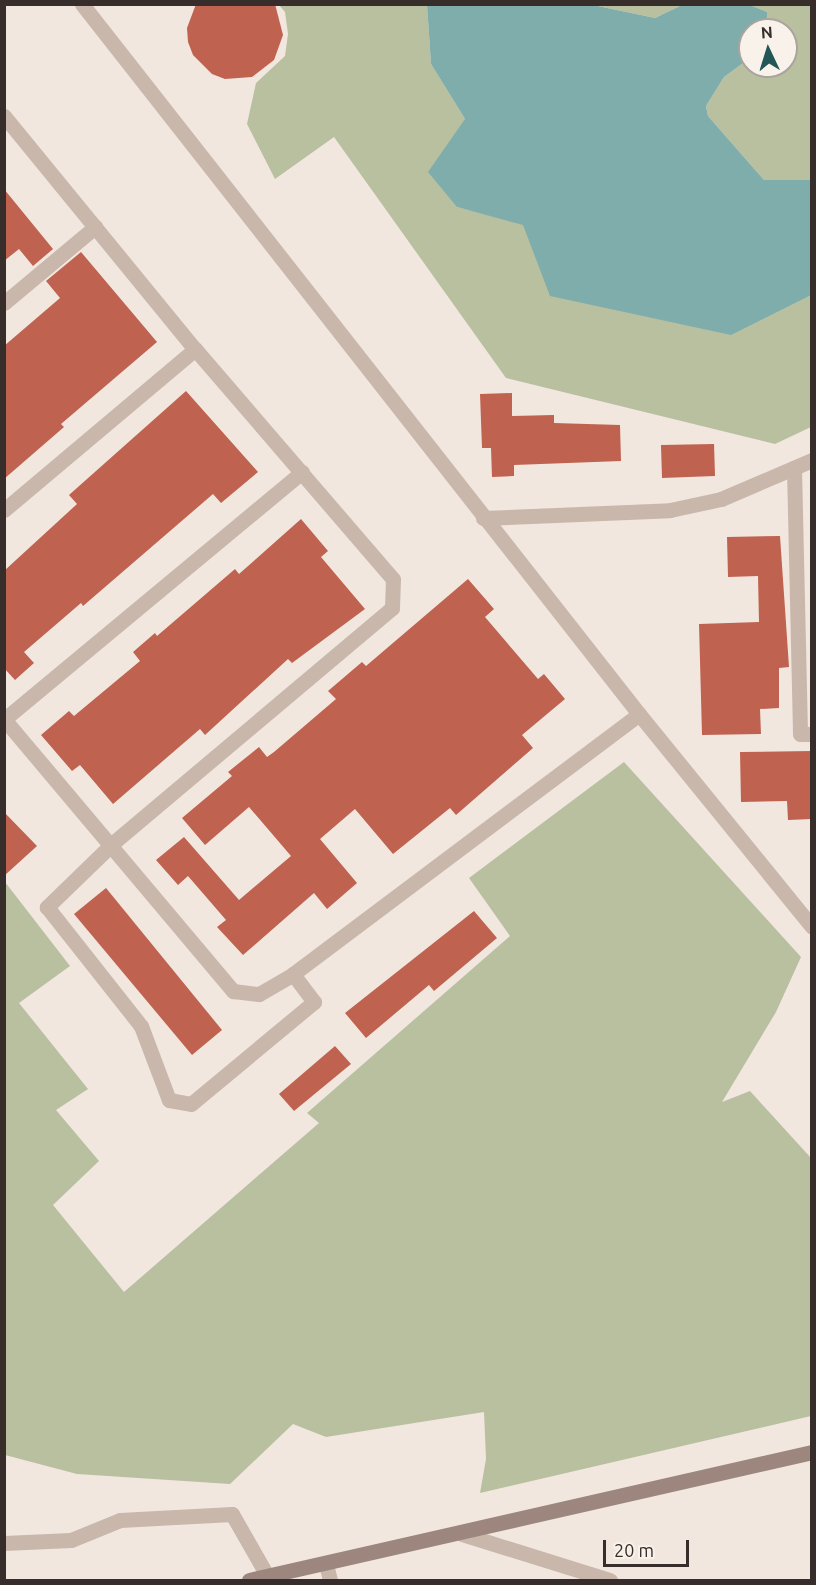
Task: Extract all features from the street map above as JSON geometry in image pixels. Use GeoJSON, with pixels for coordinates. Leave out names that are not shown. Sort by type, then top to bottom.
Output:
{"type":"FeatureCollection","features":[{"type":"Feature","properties":{"kind":"street"},"geometry":{"type":"LineString","coordinates":[[82,4],[483,518],[812,927]]}},
{"type":"Feature","properties":{"kind":"street"},"geometry":{"type":"LineString","coordinates":[[4,116],[195,349],[393,579],[392,608],[112,844],[47,907],[141,1026],[169,1100],[191,1104],[314,1002],[293,974]]}},
{"type":"Feature","properties":{"kind":"street"},"geometry":{"type":"LineString","coordinates":[[4,303],[95,227]]}},
{"type":"Feature","properties":{"kind":"street"},"geometry":{"type":"LineString","coordinates":[[4,510],[195,349]]}},
{"type":"Feature","properties":{"kind":"street"},"geometry":{"type":"LineString","coordinates":[[483,518],[670,510],[721,499],[812,460]]}},
{"type":"Feature","properties":{"kind":"street"},"geometry":{"type":"LineString","coordinates":[[794,468],[800,734],[812,734]]}},
{"type":"Feature","properties":{"kind":"street"},"geometry":{"type":"LineString","coordinates":[[302,472],[4,719],[112,844],[233,991],[259,994],[293,974],[639,714]]}},
{"type":"Feature","properties":{"kind":"street"},"geometry":{"type":"LineString","coordinates":[[249,1581],[812,1452]]}},
{"type":"Feature","properties":{"kind":"street"},"geometry":{"type":"LineString","coordinates":[[4,1543],[71,1540],[120,1520],[232,1514],[268,1576]]}},
{"type":"Feature","properties":{"kind":"street"},"geometry":{"type":"LineString","coordinates":[[462,1534],[610,1581]]}},
{"type":"Feature","properties":{"kind":"street"},"geometry":{"type":"LineString","coordinates":[[326,1564],[330,1581]]}},
{"type":"Feature","properties":{"kind":"green space"},"geometry":{"type":"Polygon","coordinates":[[[279,5],[427,5],[431,64],[465,119],[457,207],[811,295],[811,427],[775,444],[506,378],[334,137],[275,179],[247,124],[256,83],[285,56],[288,34],[285,12],[279,5]]]}},
{"type":"Feature","properties":{"kind":"green space"},"geometry":{"type":"Polygon","coordinates":[[[593,5],[682,5],[655,18],[593,5]]]}},
{"type":"Feature","properties":{"kind":"green space"},"geometry":{"type":"Polygon","coordinates":[[[750,5],[811,5],[811,180],[764,180],[708,116],[706,106],[724,77],[738,67],[738,78],[798,78],[798,18],[767,18],[767,12],[750,5]]]}},
{"type":"Feature","properties":{"kind":"green space"},"geometry":{"type":"Polygon","coordinates":[[[624,762],[801,957],[776,1012],[722,1102],[750,1091],[811,1158],[811,1416],[480,1493],[486,1459],[484,1412],[326,1437],[293,1424],[230,1484],[77,1474],[5,1455],[5,882],[70,966],[19,1003],[88,1089],[56,1110],[99,1161],[53,1205],[124,1292],[319,1123],[307,1113],[510,936],[469,878],[624,762]]]}},
{"type":"Feature","properties":{"kind":"water"},"geometry":{"type":"Polygon","coordinates":[[[427,5],[593,5],[655,18],[682,5],[750,5],[767,12],[767,18],[738,18],[738,67],[724,77],[706,106],[708,116],[764,180],[811,180],[811,295],[731,335],[550,296],[523,225],[457,207],[428,172],[465,119],[431,64],[427,5]]]}},
{"type":"Feature","properties":{"kind":"building"},"geometry":{"type":"Polygon","coordinates":[[[196,4],[275,4],[283,35],[274,60],[252,77],[225,79],[212,74],[193,55],[188,42],[187,28],[196,4]]]}},
{"type":"Feature","properties":{"kind":"building"},"geometry":{"type":"Polygon","coordinates":[[[4,189],[53,249],[33,266],[19,249],[4,261],[4,189]]]}},
{"type":"Feature","properties":{"kind":"building"},"geometry":{"type":"Polygon","coordinates":[[[81,252],[157,342],[61,424],[64,427],[4,479],[4,346],[60,298],[46,281],[81,252]]]}},
{"type":"Feature","properties":{"kind":"building"},"geometry":{"type":"Polygon","coordinates":[[[186,391],[258,472],[221,503],[213,494],[83,606],[81,603],[24,652],[34,663],[15,680],[4,668],[4,571],[77,504],[69,495],[186,391]]]}},
{"type":"Feature","properties":{"kind":"building"},"geometry":{"type":"Polygon","coordinates":[[[512,393],[512,416],[554,415],[554,423],[620,425],[621,461],[514,465],[514,476],[492,477],[491,448],[482,448],[480,394],[512,393]]]}},
{"type":"Feature","properties":{"kind":"building"},"geometry":{"type":"Polygon","coordinates":[[[714,444],[715,476],[662,478],[661,445],[714,444]]]}},
{"type":"Feature","properties":{"kind":"building"},"geometry":{"type":"Polygon","coordinates":[[[301,519],[328,551],[321,557],[365,609],[292,663],[288,659],[205,735],[200,729],[113,804],[80,765],[72,771],[41,735],[69,711],[74,716],[140,661],[133,652],[155,633],[157,636],[235,569],[239,574],[301,519]]]}},
{"type":"Feature","properties":{"kind":"building"},"geometry":{"type":"Polygon","coordinates":[[[780,536],[789,667],[779,668],[779,708],[760,709],[761,734],[702,735],[699,624],[759,622],[758,576],[728,577],[727,537],[780,536]]]}},
{"type":"Feature","properties":{"kind":"building"},"geometry":{"type":"Polygon","coordinates":[[[468,579],[494,609],[485,617],[538,679],[544,674],[565,699],[522,735],[533,748],[456,815],[450,808],[393,854],[355,809],[320,839],[357,883],[327,909],[314,893],[243,955],[217,927],[226,920],[188,876],[178,885],[156,860],[184,837],[239,900],[291,856],[249,807],[205,845],[182,818],[232,776],[228,772],[259,747],[267,757],[274,752],[336,699],[328,691],[362,662],[366,666],[468,579]]]}},
{"type":"Feature","properties":{"kind":"building"},"geometry":{"type":"Polygon","coordinates":[[[812,751],[812,819],[788,820],[787,801],[741,802],[740,752],[812,751]]]}},
{"type":"Feature","properties":{"kind":"building"},"geometry":{"type":"Polygon","coordinates":[[[4,812],[37,846],[4,876],[4,812]]]}},
{"type":"Feature","properties":{"kind":"building"},"geometry":{"type":"Polygon","coordinates":[[[106,888],[222,1030],[192,1055],[74,914],[106,888]]]}},
{"type":"Feature","properties":{"kind":"building"},"geometry":{"type":"Polygon","coordinates":[[[474,911],[497,938],[434,991],[429,985],[366,1038],[345,1013],[474,911]]]}},
{"type":"Feature","properties":{"kind":"building"},"geometry":{"type":"Polygon","coordinates":[[[335,1046],[351,1064],[294,1111],[279,1094],[335,1046]]]}}]}
